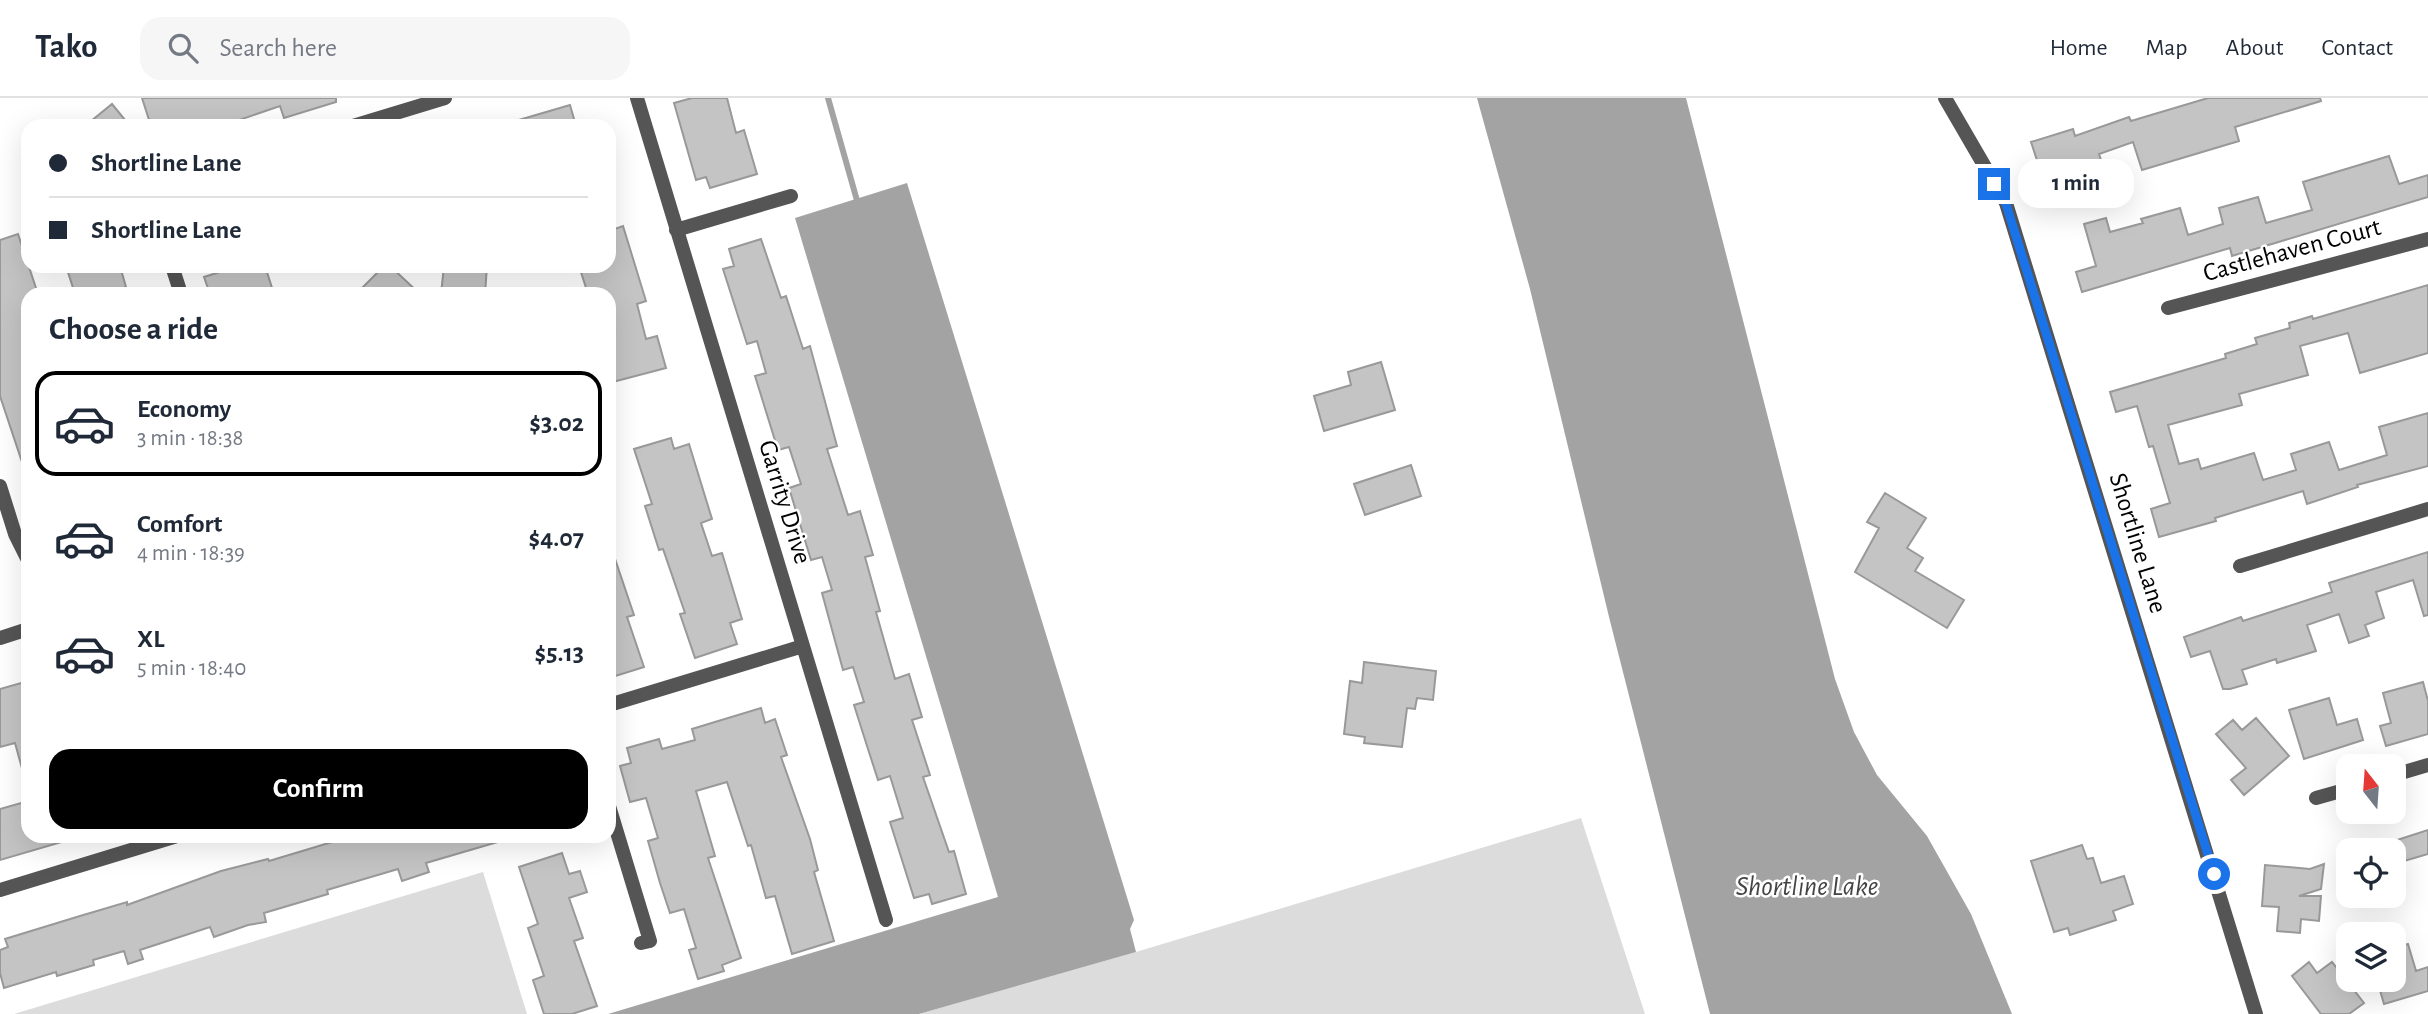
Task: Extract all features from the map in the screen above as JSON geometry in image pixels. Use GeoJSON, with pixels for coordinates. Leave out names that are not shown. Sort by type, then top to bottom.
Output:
{"type":"FeatureCollection","features":[{"type":"Feature","properties":{"kind":"street"},"geometry":{"type":"LineString","coordinates":[[376,119],[445,98]]}},
{"type":"Feature","properties":{"kind":"street","name":"Garrity Drive"},"geometry":{"type":"LineString","coordinates":[[637,98],[886,920]]}},
{"type":"Feature","properties":{"kind":"street","name":"Shortline Lane"},"geometry":{"type":"LineString","coordinates":[[1945,98],[2006,204],[2256,1014]]}},
{"type":"Feature","properties":{"kind":"street"},"geometry":{"type":"LineString","coordinates":[[676,230],[791,196]]}},
{"type":"Feature","properties":{"kind":"street","name":"Castlehaven Court"},"geometry":{"type":"LineString","coordinates":[[2168,308],[2428,239]]}},
{"type":"Feature","properties":{"kind":"street"},"geometry":{"type":"LineString","coordinates":[[0,486],[21,546]]}},
{"type":"Feature","properties":{"kind":"street"},"geometry":{"type":"LineString","coordinates":[[2240,566],[2428,509]]}},
{"type":"Feature","properties":{"kind":"street"},"geometry":{"type":"LineString","coordinates":[[0,638],[21,631]]}},
{"type":"Feature","properties":{"kind":"street"},"geometry":{"type":"LineString","coordinates":[[616,703],[803,646]]}},
{"type":"Feature","properties":{"kind":"street"},"geometry":{"type":"LineString","coordinates":[[2406,771],[2428,765]]}},
{"type":"Feature","properties":{"kind":"street"},"geometry":{"type":"LineString","coordinates":[[2316,798],[2336,792]]}},
{"type":"Feature","properties":{"kind":"street"},"geometry":{"type":"LineString","coordinates":[[616,829],[650,941],[641,943]]}},
{"type":"Feature","properties":{"kind":"street"},"geometry":{"type":"LineString","coordinates":[[0,890],[138,843]]}},
{"type":"Feature","properties":{"kind":"shaded area"},"geometry":{"type":"Polygon","coordinates":[[[1581,818],[1645,1014],[919,1014],[1136,952],[1581,818]]]}},
{"type":"Feature","properties":{"kind":"shaded area"},"geometry":{"type":"Polygon","coordinates":[[[483,872],[527,1014],[14,1014],[483,872]]]}},
{"type":"Feature","properties":{"kind":"water","name":"Shortline Lake"},"geometry":{"type":"Polygon","coordinates":[[[1477,98],[1686,98],[1835,679],[1854,732],[1877,775],[1927,836],[1971,914],[2012,1014],[1710,1014],[1610,621],[1530,289],[1477,98]]]}},
{"type":"Feature","properties":{"kind":"water"},"geometry":{"type":"Polygon","coordinates":[[[907,183],[1134,920],[1130,929],[1136,952],[919,1014],[608,1014],[998,897],[795,218],[907,183]]]}},
{"type":"Feature","properties":{"kind":"building"},"geometry":{"type":"Polygon","coordinates":[[[142,98],[336,98],[336,102],[284,118],[280,106],[242,119],[149,119],[142,98]]]}},
{"type":"Feature","properties":{"kind":"building"},"geometry":{"type":"Polygon","coordinates":[[[692,98],[727,98],[736,133],[744,130],[757,174],[710,188],[706,177],[696,180],[674,103],[692,98]]]}},
{"type":"Feature","properties":{"kind":"building"},"geometry":{"type":"Polygon","coordinates":[[[2208,98],[2320,98],[2321,101],[2235,127],[2239,141],[2142,170],[2133,142],[2099,154],[2105,172],[2075,182],[2078,191],[2050,200],[2031,142],[2073,129],[2075,136],[2129,117],[2131,121],[2208,98]]]}},
{"type":"Feature","properties":{"kind":"building"},"geometry":{"type":"Polygon","coordinates":[[[112,104],[124,119],[94,119],[112,104]]]}},
{"type":"Feature","properties":{"kind":"building"},"geometry":{"type":"Polygon","coordinates":[[[570,105],[574,119],[522,119],[570,105]]]}},
{"type":"Feature","properties":{"kind":"building"},"geometry":{"type":"Polygon","coordinates":[[[2389,156],[2399,184],[2428,175],[2428,197],[2232,256],[2230,248],[2082,292],[2076,272],[2096,266],[2084,224],[2106,218],[2110,232],[2143,223],[2141,219],[2180,208],[2188,235],[2223,224],[2219,208],[2258,197],[2266,223],[2312,210],[2303,182],[2389,156]]]}},
{"type":"Feature","properties":{"kind":"building"},"geometry":{"type":"Polygon","coordinates":[[[623,226],[646,301],[637,304],[646,339],[657,336],[666,368],[616,381],[616,287],[586,287],[581,273],[616,273],[616,228],[623,226]]]}},
{"type":"Feature","properties":{"kind":"building"},"geometry":{"type":"Polygon","coordinates":[[[18,234],[21,243],[21,273],[31,273],[36,287],[21,287],[21,459],[0,396],[0,240],[18,234]]]}},
{"type":"Feature","properties":{"kind":"building"},"geometry":{"type":"Polygon","coordinates":[[[761,239],[781,298],[786,296],[803,349],[810,346],[837,446],[827,449],[848,515],[860,511],[873,555],[865,557],[880,611],[876,612],[895,679],[909,674],[922,717],[912,720],[930,775],[923,777],[949,852],[954,851],[966,894],[932,904],[929,894],[914,898],[890,822],[903,818],[890,776],[878,780],[854,705],[864,702],[853,667],[843,670],[822,593],[832,590],[822,557],[811,560],[789,488],[801,484],[789,447],[778,450],[755,376],[766,373],[757,341],[747,344],[723,269],[734,266],[729,249],[761,239]]]}},
{"type":"Feature","properties":{"kind":"building"},"geometry":{"type":"Polygon","coordinates":[[[68,273],[122,273],[126,287],[73,287],[68,273]]]}},
{"type":"Feature","properties":{"kind":"building"},"geometry":{"type":"Polygon","coordinates":[[[217,273],[267,273],[272,287],[208,287],[204,277],[217,273]]]}},
{"type":"Feature","properties":{"kind":"building"},"geometry":{"type":"Polygon","coordinates":[[[377,273],[398,273],[412,287],[363,287],[377,273]]]}},
{"type":"Feature","properties":{"kind":"building"},"geometry":{"type":"Polygon","coordinates":[[[443,273],[486,273],[486,287],[442,287],[443,273]]]}},
{"type":"Feature","properties":{"kind":"building"},"geometry":{"type":"Polygon","coordinates":[[[2428,285],[2428,353],[2360,373],[2348,333],[2300,346],[2308,375],[2239,394],[2242,405],[2168,425],[2179,464],[2198,459],[2201,469],[2254,453],[2263,480],[2296,470],[2291,454],[2329,442],[2339,470],[2387,455],[2379,427],[2428,413],[2428,466],[2357,485],[2358,487],[2307,504],[2303,491],[2215,518],[2216,521],[2159,537],[2151,509],[2170,503],[2153,446],[2149,447],[2137,406],[2116,412],[2110,392],[2226,358],[2225,354],[2257,344],[2255,338],[2290,328],[2289,323],[2312,316],[2313,319],[2428,285]]]}},
{"type":"Feature","properties":{"kind":"building"},"geometry":{"type":"Polygon","coordinates":[[[1381,362],[1395,410],[1324,431],[1314,396],[1351,385],[1348,372],[1381,362]]]}},
{"type":"Feature","properties":{"kind":"building"},"geometry":{"type":"Polygon","coordinates":[[[671,438],[674,449],[689,444],[712,519],[701,523],[712,556],[722,553],[742,619],[730,623],[737,644],[695,658],[680,614],[685,613],[663,549],[659,550],[645,506],[652,504],[634,449],[671,438]]]}},
{"type":"Feature","properties":{"kind":"building"},"geometry":{"type":"Polygon","coordinates":[[[1411,465],[1421,496],[1365,515],[1354,484],[1411,465]]]}},
{"type":"Feature","properties":{"kind":"building"},"geometry":{"type":"Polygon","coordinates":[[[1885,493],[1926,518],[1907,548],[1923,558],[1915,571],[1964,600],[1947,628],[1855,572],[1879,528],[1867,522],[1885,493]]]}},
{"type":"Feature","properties":{"kind":"building"},"geometry":{"type":"Polygon","coordinates":[[[2428,552],[2428,615],[2424,616],[2413,580],[2376,592],[2384,618],[2365,625],[2369,636],[2349,643],[2339,614],[2307,625],[2316,651],[2277,663],[2276,659],[2242,670],[2247,684],[2230,689],[2223,689],[2210,651],[2191,657],[2184,637],[2241,617],[2243,621],[2332,592],[2329,583],[2428,552]]]}},
{"type":"Feature","properties":{"kind":"building"},"geometry":{"type":"Polygon","coordinates":[[[616,562],[634,615],[627,617],[644,667],[616,676],[616,562]]]}},
{"type":"Feature","properties":{"kind":"building"},"geometry":{"type":"Polygon","coordinates":[[[1364,662],[1436,671],[1433,700],[1417,698],[1415,709],[1407,708],[1402,747],[1364,743],[1365,737],[1344,734],[1350,681],[1362,683],[1364,662]]]}},
{"type":"Feature","properties":{"kind":"building"},"geometry":{"type":"Polygon","coordinates":[[[2423,682],[2428,701],[2428,734],[2386,746],[2380,726],[2391,723],[2383,693],[2423,682]]]}},
{"type":"Feature","properties":{"kind":"building"},"geometry":{"type":"Polygon","coordinates":[[[21,683],[21,765],[15,743],[0,747],[0,689],[21,683]]]}},
{"type":"Feature","properties":{"kind":"building"},"geometry":{"type":"Polygon","coordinates":[[[2329,698],[2337,725],[2357,719],[2363,740],[2304,759],[2289,710],[2329,698]]]}},
{"type":"Feature","properties":{"kind":"building"},"geometry":{"type":"Polygon","coordinates":[[[761,708],[765,723],[775,719],[787,755],[781,757],[810,839],[818,870],[814,872],[834,941],[792,954],[775,896],[766,898],[751,845],[748,846],[727,782],[696,791],[715,856],[708,858],[741,958],[722,965],[724,971],[698,979],[689,950],[696,948],[684,909],[670,913],[660,883],[648,841],[658,838],[646,798],[630,802],[620,766],[631,763],[627,748],[659,739],[662,749],[695,740],[692,729],[761,708]]]}},
{"type":"Feature","properties":{"kind":"building"},"geometry":{"type":"Polygon","coordinates":[[[2256,718],[2289,756],[2244,795],[2231,780],[2246,768],[2216,734],[2233,720],[2242,730],[2256,718]]]}},
{"type":"Feature","properties":{"kind":"building"},"geometry":{"type":"Polygon","coordinates":[[[21,803],[21,843],[58,843],[0,860],[0,809],[21,803]]]}},
{"type":"Feature","properties":{"kind":"building"},"geometry":{"type":"Polygon","coordinates":[[[2428,830],[2428,854],[2406,860],[2406,838],[2403,838],[2428,830]]]}},
{"type":"Feature","properties":{"kind":"building"},"geometry":{"type":"Polygon","coordinates":[[[329,843],[494,843],[426,863],[429,872],[402,881],[398,869],[327,890],[328,894],[264,913],[266,922],[248,925],[214,937],[210,927],[140,950],[143,959],[128,964],[124,951],[93,960],[94,965],[57,976],[56,972],[4,988],[0,973],[0,950],[8,947],[5,939],[127,902],[127,905],[221,871],[268,859],[269,861],[329,843]]]}},
{"type":"Feature","properties":{"kind":"building"},"geometry":{"type":"Polygon","coordinates":[[[2082,845],[2087,859],[2093,858],[2101,883],[2124,876],[2133,904],[2113,911],[2116,920],[2070,935],[2068,928],[2054,932],[2031,861],[2082,845]]]}},
{"type":"Feature","properties":{"kind":"building"},"geometry":{"type":"Polygon","coordinates":[[[562,853],[569,874],[580,871],[587,892],[569,898],[583,938],[574,941],[597,1006],[572,1014],[544,1014],[533,980],[544,976],[528,928],[538,924],[519,867],[562,853]]]}},
{"type":"Feature","properties":{"kind":"building"},"geometry":{"type":"Polygon","coordinates":[[[2324,864],[2321,889],[2299,896],[2321,896],[2319,921],[2301,919],[2300,933],[2277,931],[2279,907],[2262,906],[2265,865],[2310,869],[2324,864]]]}},
{"type":"Feature","properties":{"kind":"building"},"geometry":{"type":"Polygon","coordinates":[[[2406,945],[2416,971],[2428,967],[2428,991],[2384,1004],[2380,992],[2406,992],[2406,945]]]}},
{"type":"Feature","properties":{"kind":"building"},"geometry":{"type":"Polygon","coordinates":[[[2309,962],[2317,973],[2332,962],[2336,967],[2336,992],[2355,992],[2364,1003],[2349,1014],[2321,1014],[2292,976],[2309,962]]]}},
{"type":"Feature","properties":{"kind":"waterway"},"geometry":{"type":"LineString","coordinates":[[828,98],[858,204]]}},
{"type":"Feature","properties":{"kind":"route"},"geometry":{"type":"LineString","coordinates":[[1994,184],[2006,204],[2214,874]]}}]}
